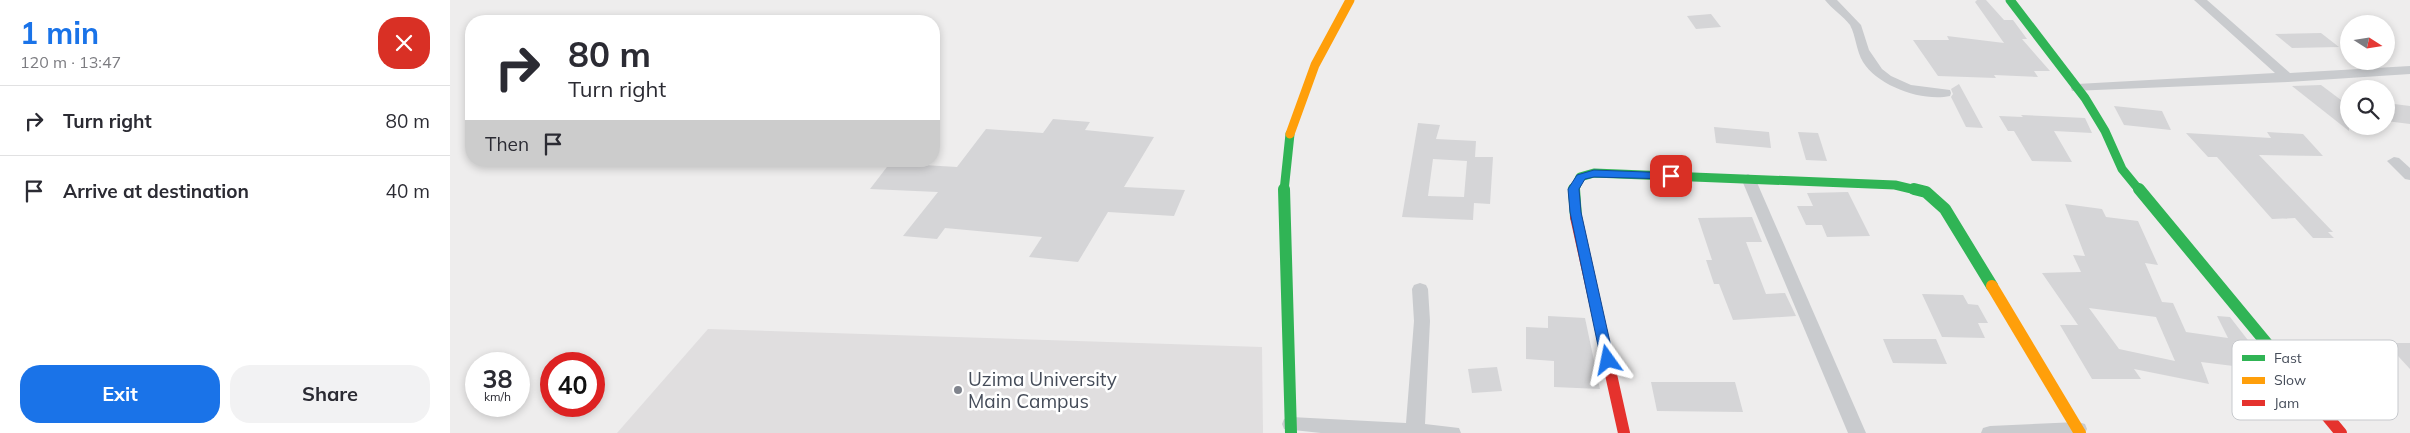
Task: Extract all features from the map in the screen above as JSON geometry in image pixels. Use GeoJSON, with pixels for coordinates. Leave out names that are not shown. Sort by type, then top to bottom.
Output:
{"type":"FeatureCollection","features":[{"type":"Feature","properties":{"kind":"street"},"geometry":{"type":"LineString","coordinates":[[1350,0],[1321,48],[1308,75],[1286,147],[1284,193],[1291,429],[1452,433]]}},
{"type":"Feature","properties":{"kind":"street"},"geometry":{"type":"LineString","coordinates":[[1831,0],[1853,22],[1862,50],[1881,77],[1895,85],[1914,91],[1946,93]]}},
{"type":"Feature","properties":{"kind":"street"},"geometry":{"type":"LineString","coordinates":[[2010,0],[2077,88],[2105,131],[2113,155],[2122,169],[2264,340]]}},
{"type":"Feature","properties":{"kind":"street"},"geometry":{"type":"LineString","coordinates":[[2200,0],[2288,78]]}},
{"type":"Feature","properties":{"kind":"street"},"geometry":{"type":"LineString","coordinates":[[2077,88],[2410,70]]}},
{"type":"Feature","properties":{"kind":"street"},"geometry":{"type":"LineString","coordinates":[[2394,162],[2410,176]]}},
{"type":"Feature","properties":{"kind":"street"},"geometry":{"type":"LineString","coordinates":[[1624,433],[1575,212],[1574,189],[1580,177],[1594,174],[1748,178],[1895,185],[1926,192],[1945,209],[2079,431],[1990,433]]}},
{"type":"Feature","properties":{"kind":"street"},"geometry":{"type":"LineString","coordinates":[[1748,178],[1857,433]]}},
{"type":"Feature","properties":{"kind":"street"},"geometry":{"type":"LineString","coordinates":[[1415,431],[1421,356],[1420,289]]}},
{"type":"Feature","properties":{"kind":"street"},"geometry":{"type":"LineString","coordinates":[[2330,420],[2341,433]]}},
{"type":"Feature","properties":{"kind":"shaded area","name":"Uzima University Main Campus"},"geometry":{"type":"Polygon","coordinates":[[[708,329],[1262,347],[1263,433],[617,433],[708,329]]]}},
{"type":"Feature","properties":{"kind":"building"},"geometry":{"type":"Polygon","coordinates":[[[1977,0],[1986,0],[2004,20],[2013,20],[2027,39],[2022,39],[2050,71],[2034,71],[2038,77],[1994,75],[1996,78],[1938,76],[1913,40],[1949,40],[1947,36],[2004,43],[1975,2],[1977,0]]]}},
{"type":"Feature","properties":{"kind":"building"},"geometry":{"type":"Polygon","coordinates":[[[1711,14],[1721,27],[1696,29],[1687,16],[1711,14]]]}},
{"type":"Feature","properties":{"kind":"building"},"geometry":{"type":"Polygon","coordinates":[[[2321,33],[2339,47],[2292,48],[2275,34],[2321,33]]]}},
{"type":"Feature","properties":{"kind":"building"},"geometry":{"type":"Polygon","coordinates":[[[1959,84],[1983,128],[1966,127],[1951,97],[1953,94],[1951,89],[1959,84]]]}},
{"type":"Feature","properties":{"kind":"building"},"geometry":{"type":"Polygon","coordinates":[[[2321,85],[2340,99],[2340,124],[2292,86],[2321,85]]]}},
{"type":"Feature","properties":{"kind":"building"},"geometry":{"type":"Polygon","coordinates":[[[2395,104],[2410,106],[2410,124],[2395,122],[2395,104]]]}},
{"type":"Feature","properties":{"kind":"building"},"geometry":{"type":"Polygon","coordinates":[[[2114,106],[2162,111],[2171,130],[2124,125],[2114,106]]]}},
{"type":"Feature","properties":{"kind":"building"},"geometry":{"type":"Polygon","coordinates":[[[2021,115],[2085,118],[2092,133],[2054,131],[2072,162],[2032,161],[2014,131],[2008,131],[1999,116],[2023,117],[2021,115]]]}},
{"type":"Feature","properties":{"kind":"building"},"geometry":{"type":"Polygon","coordinates":[[[1053,119],[1090,122],[1085,130],[1154,137],[1124,187],[1185,190],[1174,216],[1108,212],[1078,262],[1029,257],[1042,237],[945,228],[937,239],[903,236],[938,192],[870,189],[887,167],[957,167],[986,129],[1043,133],[1053,119]]]}},
{"type":"Feature","properties":{"kind":"building"},"geometry":{"type":"Polygon","coordinates":[[[1418,123],[1440,125],[1436,139],[1476,141],[1475,157],[1493,157],[1490,204],[1474,203],[1473,220],[1402,217],[1418,123]],[[1433,159],[1428,196],[1464,197],[1467,161],[1433,159]]]}},
{"type":"Feature","properties":{"kind":"building"},"geometry":{"type":"Polygon","coordinates":[[[1714,127],[1769,132],[1771,148],[1716,143],[1714,127]]]}},
{"type":"Feature","properties":{"kind":"building"},"geometry":{"type":"Polygon","coordinates":[[[1798,132],[1818,133],[1827,161],[1806,160],[1798,132]]]}},
{"type":"Feature","properties":{"kind":"building"},"geometry":{"type":"Polygon","coordinates":[[[2267,132],[2303,134],[2323,156],[2259,155],[2333,232],[2328,232],[2334,238],[2313,238],[2295,218],[2272,219],[2217,157],[2208,157],[2186,133],[2271,138],[2267,132]]]}},
{"type":"Feature","properties":{"kind":"building"},"geometry":{"type":"Polygon","coordinates":[[[1848,192],[1870,236],[1827,237],[1822,225],[1806,225],[1797,206],[1813,206],[1807,193],[1848,192]]]}},
{"type":"Feature","properties":{"kind":"building"},"geometry":{"type":"Polygon","coordinates":[[[2065,204],[2102,209],[2106,217],[2138,221],[2158,265],[2145,263],[2162,302],[2173,303],[2186,332],[2228,338],[2217,316],[2230,317],[2248,340],[2232,340],[2232,366],[2201,362],[2209,384],[2134,369],[2141,379],[2092,379],[2060,325],[2078,325],[2042,273],[2081,272],[2073,255],[2085,256],[2065,204]],[[2089,308],[2119,349],[2175,361],[2156,317],[2089,308]]]}},
{"type":"Feature","properties":{"kind":"building"},"geometry":{"type":"Polygon","coordinates":[[[1752,217],[1762,242],[1746,242],[1766,294],[1785,293],[1796,316],[1733,320],[1719,284],[1714,284],[1706,260],[1712,260],[1698,218],[1752,217]]]}},
{"type":"Feature","properties":{"kind":"building"},"geometry":{"type":"Polygon","coordinates":[[[1922,294],[1963,295],[1968,304],[1978,305],[1988,323],[1978,323],[1985,338],[1942,337],[1922,294]]]}},
{"type":"Feature","properties":{"kind":"building"},"geometry":{"type":"Polygon","coordinates":[[[1548,316],[1585,318],[1600,389],[1554,387],[1554,361],[1526,359],[1526,327],[1548,328],[1548,316]]]}},
{"type":"Feature","properties":{"kind":"building"},"geometry":{"type":"Polygon","coordinates":[[[1883,339],[1936,339],[1947,364],[1893,363],[1883,339]]]}},
{"type":"Feature","properties":{"kind":"building"},"geometry":{"type":"Polygon","coordinates":[[[2398,343],[2410,343],[2410,369],[2398,356],[2398,343]]]}},
{"type":"Feature","properties":{"kind":"building"},"geometry":{"type":"Polygon","coordinates":[[[1497,367],[1502,391],[1472,393],[1468,369],[1497,367]]]}},
{"type":"Feature","properties":{"kind":"building"},"geometry":{"type":"Polygon","coordinates":[[[1651,382],[1735,382],[1743,412],[1657,411],[1651,382]]]}},
{"type":"Feature","properties":{"kind":"traffic: fast"},"geometry":{"type":"LineString","coordinates":[[2010,0],[2085,98],[2105,131],[2122,169],[2264,340]]}},
{"type":"Feature","properties":{"kind":"traffic: fast"},"geometry":{"type":"LineString","coordinates":[[1290,134],[1287,147],[1284,193],[1291,433]]}},
{"type":"Feature","properties":{"kind":"traffic: fast"},"geometry":{"type":"LineString","coordinates":[[1576,217],[1574,189],[1580,177],[1594,173],[1895,185],[1926,192],[1945,209],[1992,286]]}},
{"type":"Feature","properties":{"kind":"traffic: slow"},"geometry":{"type":"LineString","coordinates":[[1290,134],[1301,98],[1315,65],[1350,0]]}},
{"type":"Feature","properties":{"kind":"traffic: slow"},"geometry":{"type":"LineString","coordinates":[[1992,286],[2080,433]]}},
{"type":"Feature","properties":{"kind":"traffic: jam"},"geometry":{"type":"LineString","coordinates":[[1576,217],[1624,433]]}},
{"type":"Feature","properties":{"kind":"traffic: jam"},"geometry":{"type":"LineString","coordinates":[[2330,420],[2341,433]]}},
{"type":"Feature","properties":{"kind":"place","name":"Uzima University Main Campus"},"geometry":{"type":"Point","coordinates":[958,390]}},
{"type":"Feature","properties":{"kind":"route"},"geometry":{"type":"LineString","coordinates":[[1608,360],[1575,212],[1574,189],[1580,177],[1594,174],[1671,176]]}}]}
